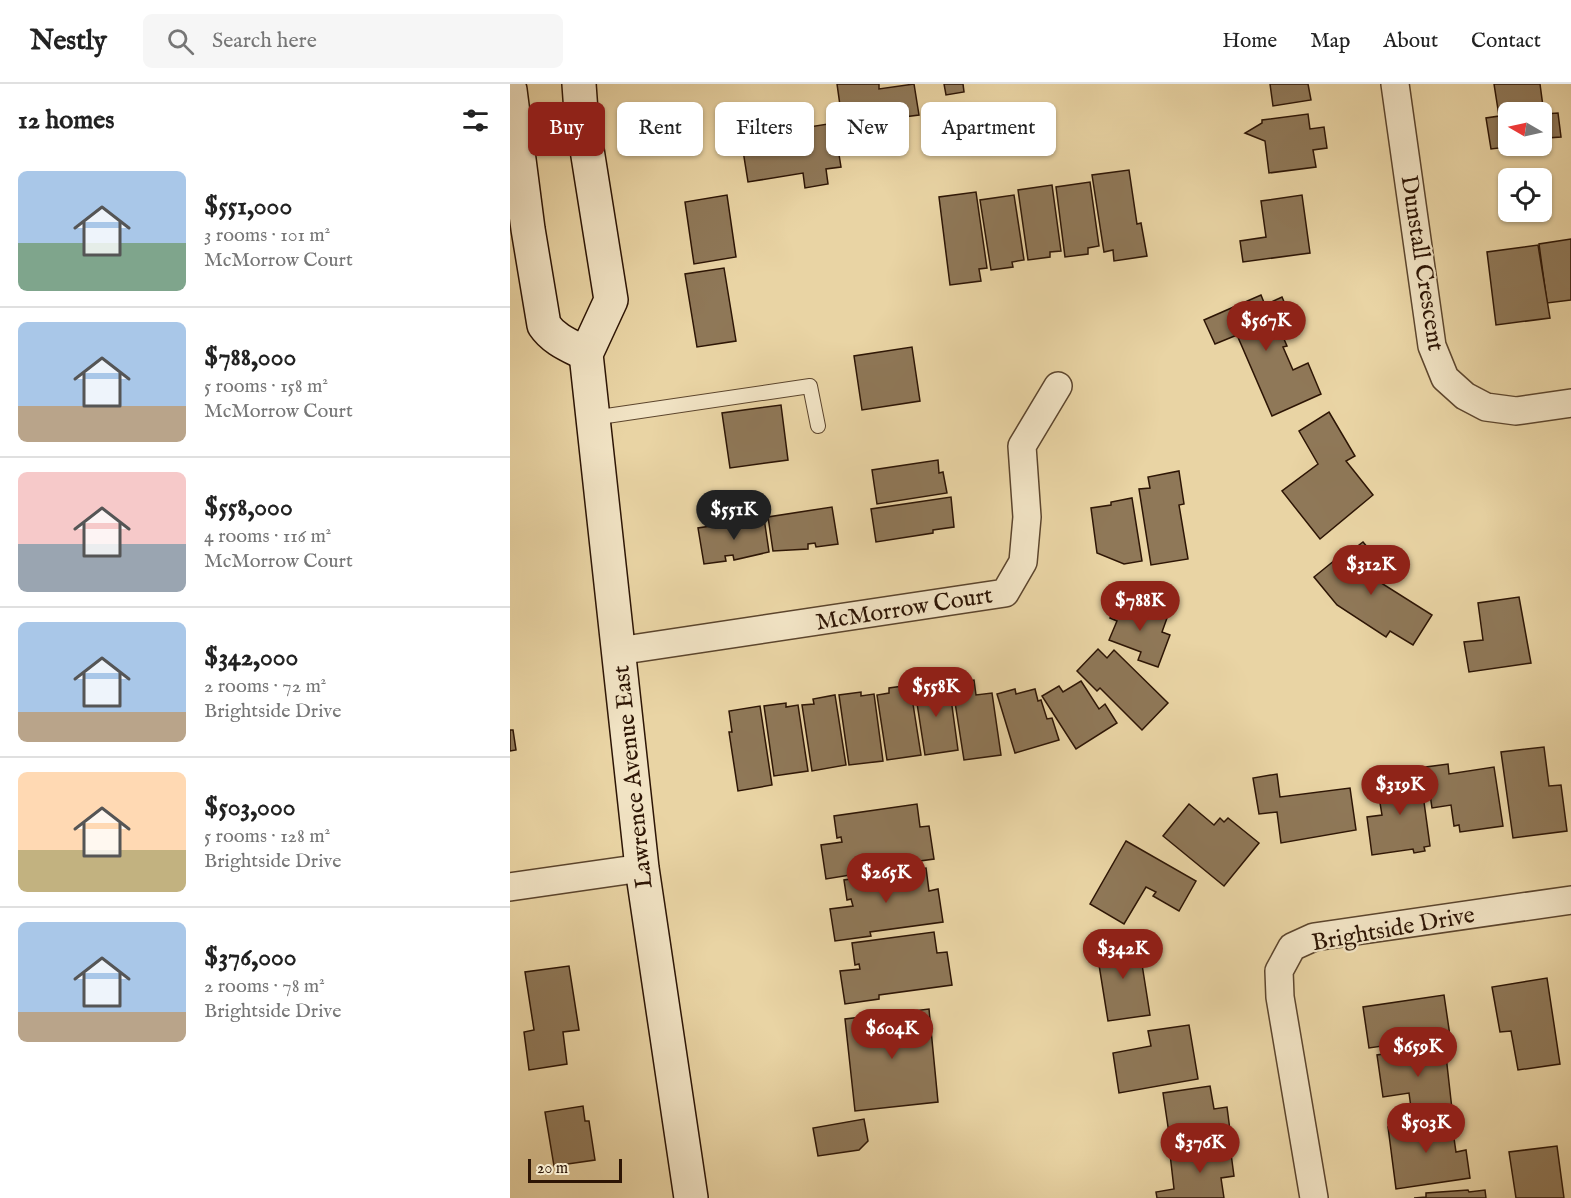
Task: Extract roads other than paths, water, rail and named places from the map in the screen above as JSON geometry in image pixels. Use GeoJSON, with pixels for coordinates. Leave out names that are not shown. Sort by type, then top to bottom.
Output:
{"type":"FeatureCollection","features":[{"type":"Feature","properties":{"kind":"main road"},"geometry":{"type":"LineString","coordinates":[[510,90],[519,230],[544,325],[556,338],[586,354],[611,300],[581,112],[579,84]]}},
{"type":"Feature","properties":{"kind":"main road","name":"Lawrence Avenue East"},"geometry":{"type":"LineString","coordinates":[[586,354],[642,868],[691,1198]]}},
{"type":"Feature","properties":{"kind":"street","name":"Dunstall Crescent"},"geometry":{"type":"LineString","coordinates":[[1395,84],[1432,346],[1445,378],[1465,396],[1486,407],[1516,411],[1571,402]]}},
{"type":"Feature","properties":{"kind":"street","name":"McMorrow Court"},"geometry":{"type":"LineString","coordinates":[[618,651],[1005,593],[1023,562],[1027,517],[1022,446],[1058,386]]}},
{"type":"Feature","properties":{"kind":"street"},"geometry":{"type":"LineString","coordinates":[[510,886],[642,868]]}},
{"type":"Feature","properties":{"kind":"street","name":"Brightside Drive"},"geometry":{"type":"LineString","coordinates":[[1314,1198],[1280,997],[1279,971],[1292,947],[1314,937],[1571,900]]}},
{"type":"Feature","properties":{"kind":"lane"},"geometry":{"type":"LineString","coordinates":[[593,418],[810,386],[818,426]]}}]}
